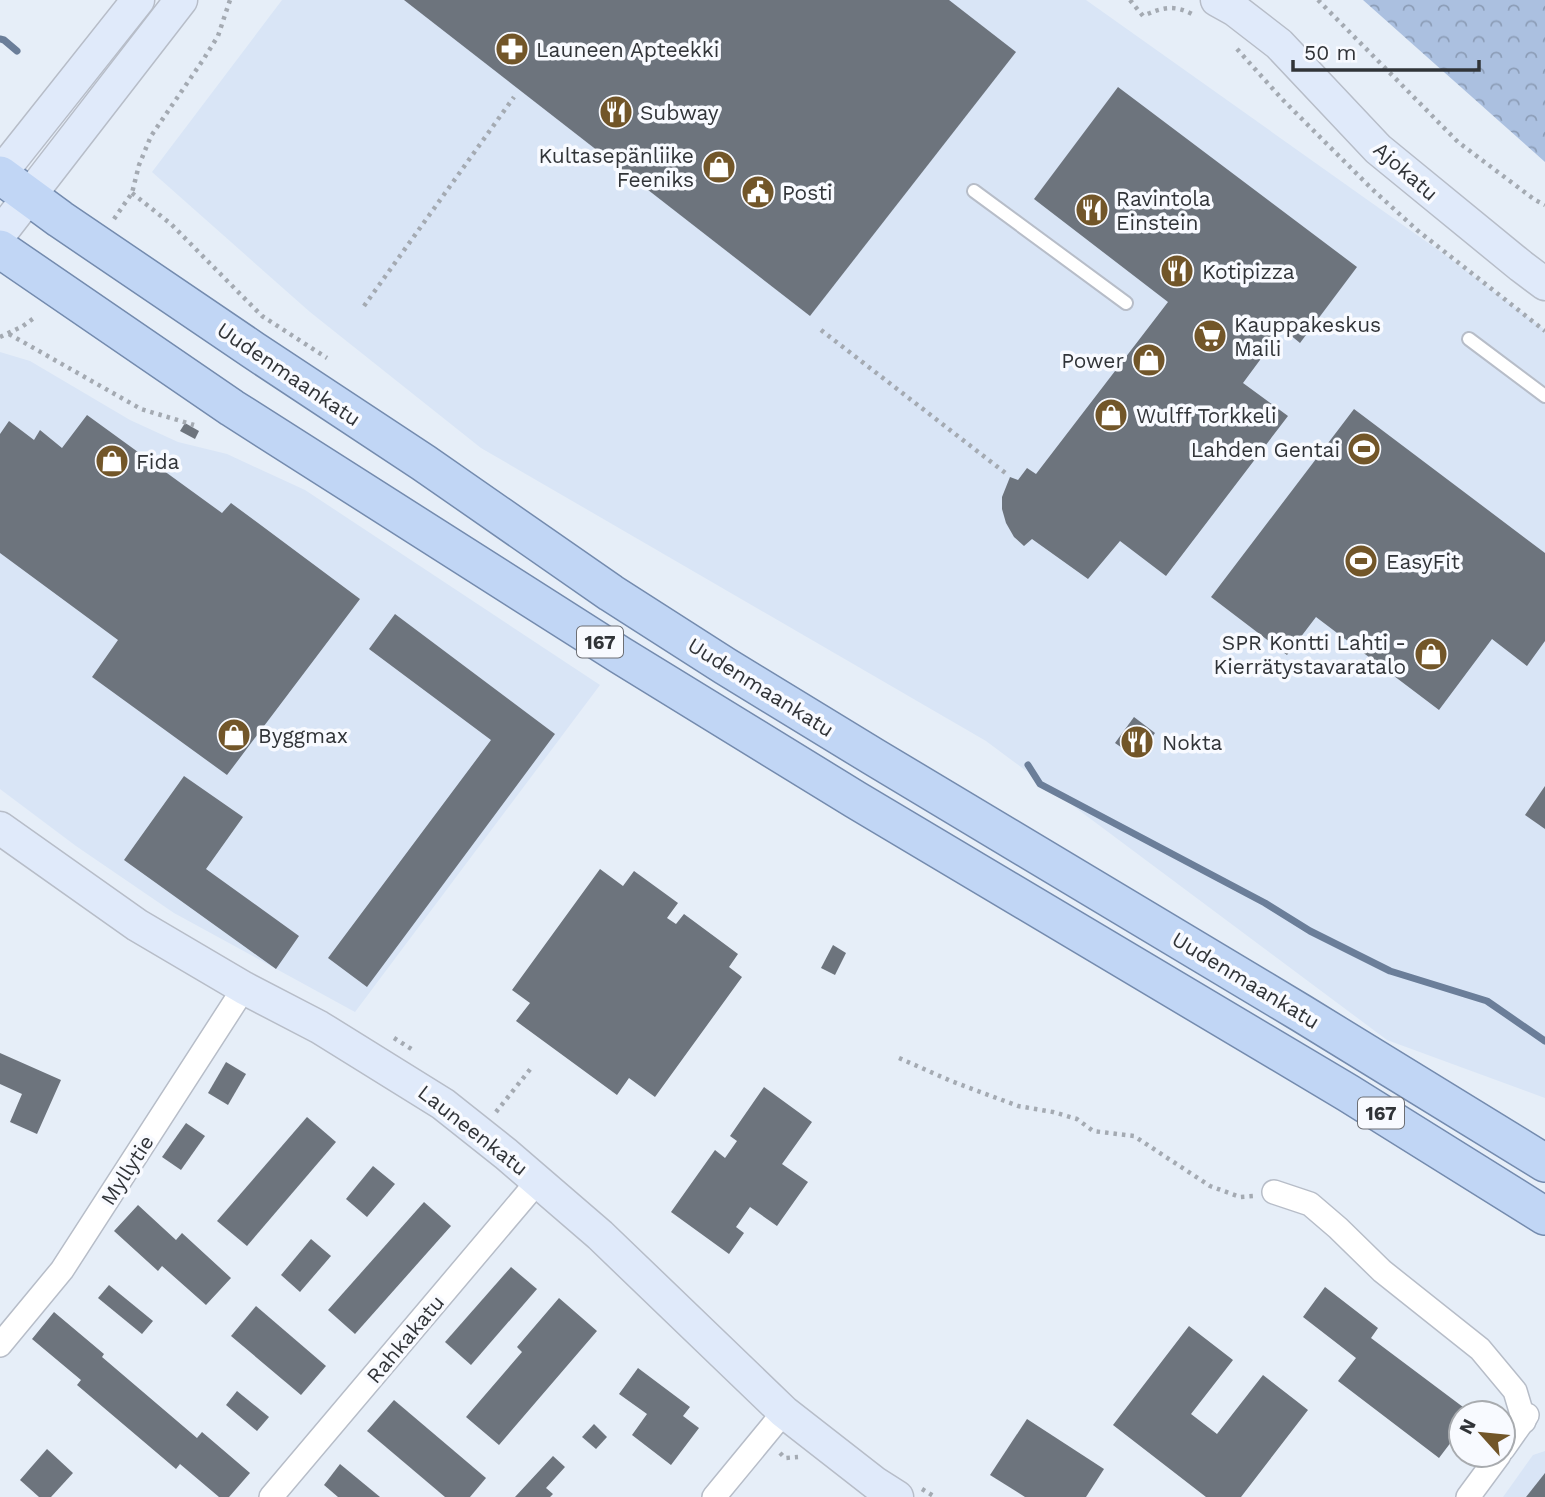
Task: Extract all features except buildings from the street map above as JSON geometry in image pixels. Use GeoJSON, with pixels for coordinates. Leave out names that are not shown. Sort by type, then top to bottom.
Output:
{"type":"FeatureCollection","features":[{"type":"Feature","properties":{"kind":"main road","name":"Uudenmaankatu"},"geometry":{"type":"LineString","coordinates":[[0,175],[253,350],[713,659],[1545,1163]]}},
{"type":"Feature","properties":{"kind":"main road","name":"167"},"geometry":{"type":"LineString","coordinates":[[0,249],[232,408],[632,663],[1348,1093],[1545,1216]]}},
{"type":"Feature","properties":{"kind":"street"},"geometry":{"type":"LineString","coordinates":[[0,175],[138,0]]}},
{"type":"Feature","properties":{"kind":"street"},"geometry":{"type":"LineString","coordinates":[[0,234],[181,0]]}},
{"type":"Feature","properties":{"kind":"street","name":"Ajokatu"},"geometry":{"type":"LineString","coordinates":[[1252,0],[1279,44]]}},
{"type":"Feature","properties":{"kind":"street","name":"Ajokatu"},"geometry":{"type":"LineString","coordinates":[[1207,8],[1235,10],[1279,44],[1378,149],[1545,284]]}},
{"type":"Feature","properties":{"kind":"street","name":"Launeenkatu"},"geometry":{"type":"LineString","coordinates":[[0,828],[137,925],[244,988],[319,1027],[443,1104],[600,1235],[784,1412],[865,1476],[897,1497]]}},
{"type":"Feature","properties":{"kind":"street","name":"Myllytie"},"geometry":{"type":"LineString","coordinates":[[0,1345],[62,1270],[244,988]]}},
{"type":"Feature","properties":{"kind":"street","name":"Rahkakatu"},"geometry":{"type":"LineString","coordinates":[[271,1497],[538,1181]]}},
{"type":"Feature","properties":{"kind":"street"},"geometry":{"type":"LineString","coordinates":[[1274,1192],[1310,1204],[1382,1272],[1480,1349],[1515,1391],[1526,1418],[1517,1430]]}},
{"type":"Feature","properties":{"kind":"street"},"geometry":{"type":"LineString","coordinates":[[714,1497],[784,1412]]}},
{"type":"Feature","properties":{"kind":"street"},"geometry":{"type":"LineString","coordinates":[[1468,1497],[1489,1469]]}},
{"type":"Feature","properties":{"kind":"lane"},"geometry":{"type":"LineString","coordinates":[[974,191],[1126,303]]}},
{"type":"Feature","properties":{"kind":"lane"},"geometry":{"type":"LineString","coordinates":[[1469,339],[1545,396]]}},
{"type":"Feature","properties":{"kind":"path"},"geometry":{"type":"LineString","coordinates":[[114,219],[132,193],[139,165],[151,136],[218,36],[230,0]]}},
{"type":"Feature","properties":{"kind":"path"},"geometry":{"type":"LineString","coordinates":[[1130,0],[1143,16],[1165,7],[1186,11],[1207,8]]}},
{"type":"Feature","properties":{"kind":"path"},"geometry":{"type":"LineString","coordinates":[[1318,0],[1458,142],[1545,205]]}},
{"type":"Feature","properties":{"kind":"path"},"geometry":{"type":"LineString","coordinates":[[1232,44],[1282,99],[1417,230],[1545,331]]}},
{"type":"Feature","properties":{"kind":"path"},"geometry":{"type":"LineString","coordinates":[[364,306],[514,97]]}},
{"type":"Feature","properties":{"kind":"path"},"geometry":{"type":"LineString","coordinates":[[132,193],[171,224],[262,316],[327,358]]}},
{"type":"Feature","properties":{"kind":"path"},"geometry":{"type":"LineString","coordinates":[[0,337],[34,317]]}},
{"type":"Feature","properties":{"kind":"path"},"geometry":{"type":"LineString","coordinates":[[821,330],[1007,475]]}},
{"type":"Feature","properties":{"kind":"path"},"geometry":{"type":"LineString","coordinates":[[9,334],[141,409],[194,425]]}},
{"type":"Feature","properties":{"kind":"path"},"geometry":{"type":"LineString","coordinates":[[899,1058],[1018,1106],[1077,1119],[1093,1131],[1134,1136],[1210,1186],[1240,1197],[1274,1192]]}},
{"type":"Feature","properties":{"kind":"path"},"geometry":{"type":"LineString","coordinates":[[496,1113],[532,1067]]}},
{"type":"Feature","properties":{"kind":"path"},"geometry":{"type":"LineString","coordinates":[[763,1438],[785,1458],[803,1457]]}},
{"type":"Feature","properties":{"kind":"shaded area"},"geometry":{"type":"Polygon","coordinates":[[[282,0],[1086,0],[1448,257],[1545,330],[1545,1098],[1387,1040],[986,741],[481,448],[310,312],[152,172],[282,0]]]}},
{"type":"Feature","properties":{"kind":"shaded area"},"geometry":{"type":"Polygon","coordinates":[[[0,352],[30,361],[130,420],[178,442],[227,454],[305,490],[600,685],[355,1012],[174,913],[76,846],[0,789],[0,352]]]}},
{"type":"Feature","properties":{"kind":"shaded area"},"geometry":{"type":"Polygon","coordinates":[[[1545,1451],[1545,1497],[1503,1497],[1533,1455],[1545,1451]]]}},
{"type":"Feature","properties":{"kind":"green space"},"geometry":{"type":"Polygon","coordinates":[[[1363,0],[1545,0],[1545,162],[1363,0]]]}},
{"type":"Feature","properties":{"kind":"waterway"},"geometry":{"type":"LineString","coordinates":[[0,39],[17,51]]}},
{"type":"Feature","properties":{"kind":"waterway"},"geometry":{"type":"LineString","coordinates":[[1028,765],[1040,784],[1265,903],[1310,931],[1390,971],[1487,1001],[1545,1041]]}},
{"type":"Feature","properties":{"kind":"place","name":"Launeen Apteekki"},"geometry":{"type":"Point","coordinates":[512,49]}},
{"type":"Feature","properties":{"kind":"place","name":"Subway"},"geometry":{"type":"Point","coordinates":[616,112]}},
{"type":"Feature","properties":{"kind":"place","name":"Kultasepänliike Feeniks"},"geometry":{"type":"Point","coordinates":[719,167]}},
{"type":"Feature","properties":{"kind":"place","name":"Posti"},"geometry":{"type":"Point","coordinates":[758,192]}},
{"type":"Feature","properties":{"kind":"place","name":"Ravintola Einstein"},"geometry":{"type":"Point","coordinates":[1092,210]}},
{"type":"Feature","properties":{"kind":"place","name":"Kotipizza"},"geometry":{"type":"Point","coordinates":[1177,271]}},
{"type":"Feature","properties":{"kind":"place","name":"Kauppakeskus Maili"},"geometry":{"type":"Point","coordinates":[1210,336]}},
{"type":"Feature","properties":{"kind":"place","name":"Power"},"geometry":{"type":"Point","coordinates":[1149,360]}},
{"type":"Feature","properties":{"kind":"place","name":"Wulff Torkkeli"},"geometry":{"type":"Point","coordinates":[1111,415]}},
{"type":"Feature","properties":{"kind":"place","name":"Lahden Gentai"},"geometry":{"type":"Point","coordinates":[1364,449]}},
{"type":"Feature","properties":{"kind":"place","name":"Fida"},"geometry":{"type":"Point","coordinates":[112,461]}},
{"type":"Feature","properties":{"kind":"place","name":"EasyFit"},"geometry":{"type":"Point","coordinates":[1361,561]}},
{"type":"Feature","properties":{"kind":"place","name":"SPR Kontti Lahti - Kierrätystavaratalo"},"geometry":{"type":"Point","coordinates":[1431,654]}},
{"type":"Feature","properties":{"kind":"place","name":"Byggmax"},"geometry":{"type":"Point","coordinates":[234,735]}},
{"type":"Feature","properties":{"kind":"place","name":"Nokta"},"geometry":{"type":"Point","coordinates":[1137,742]}}]}
